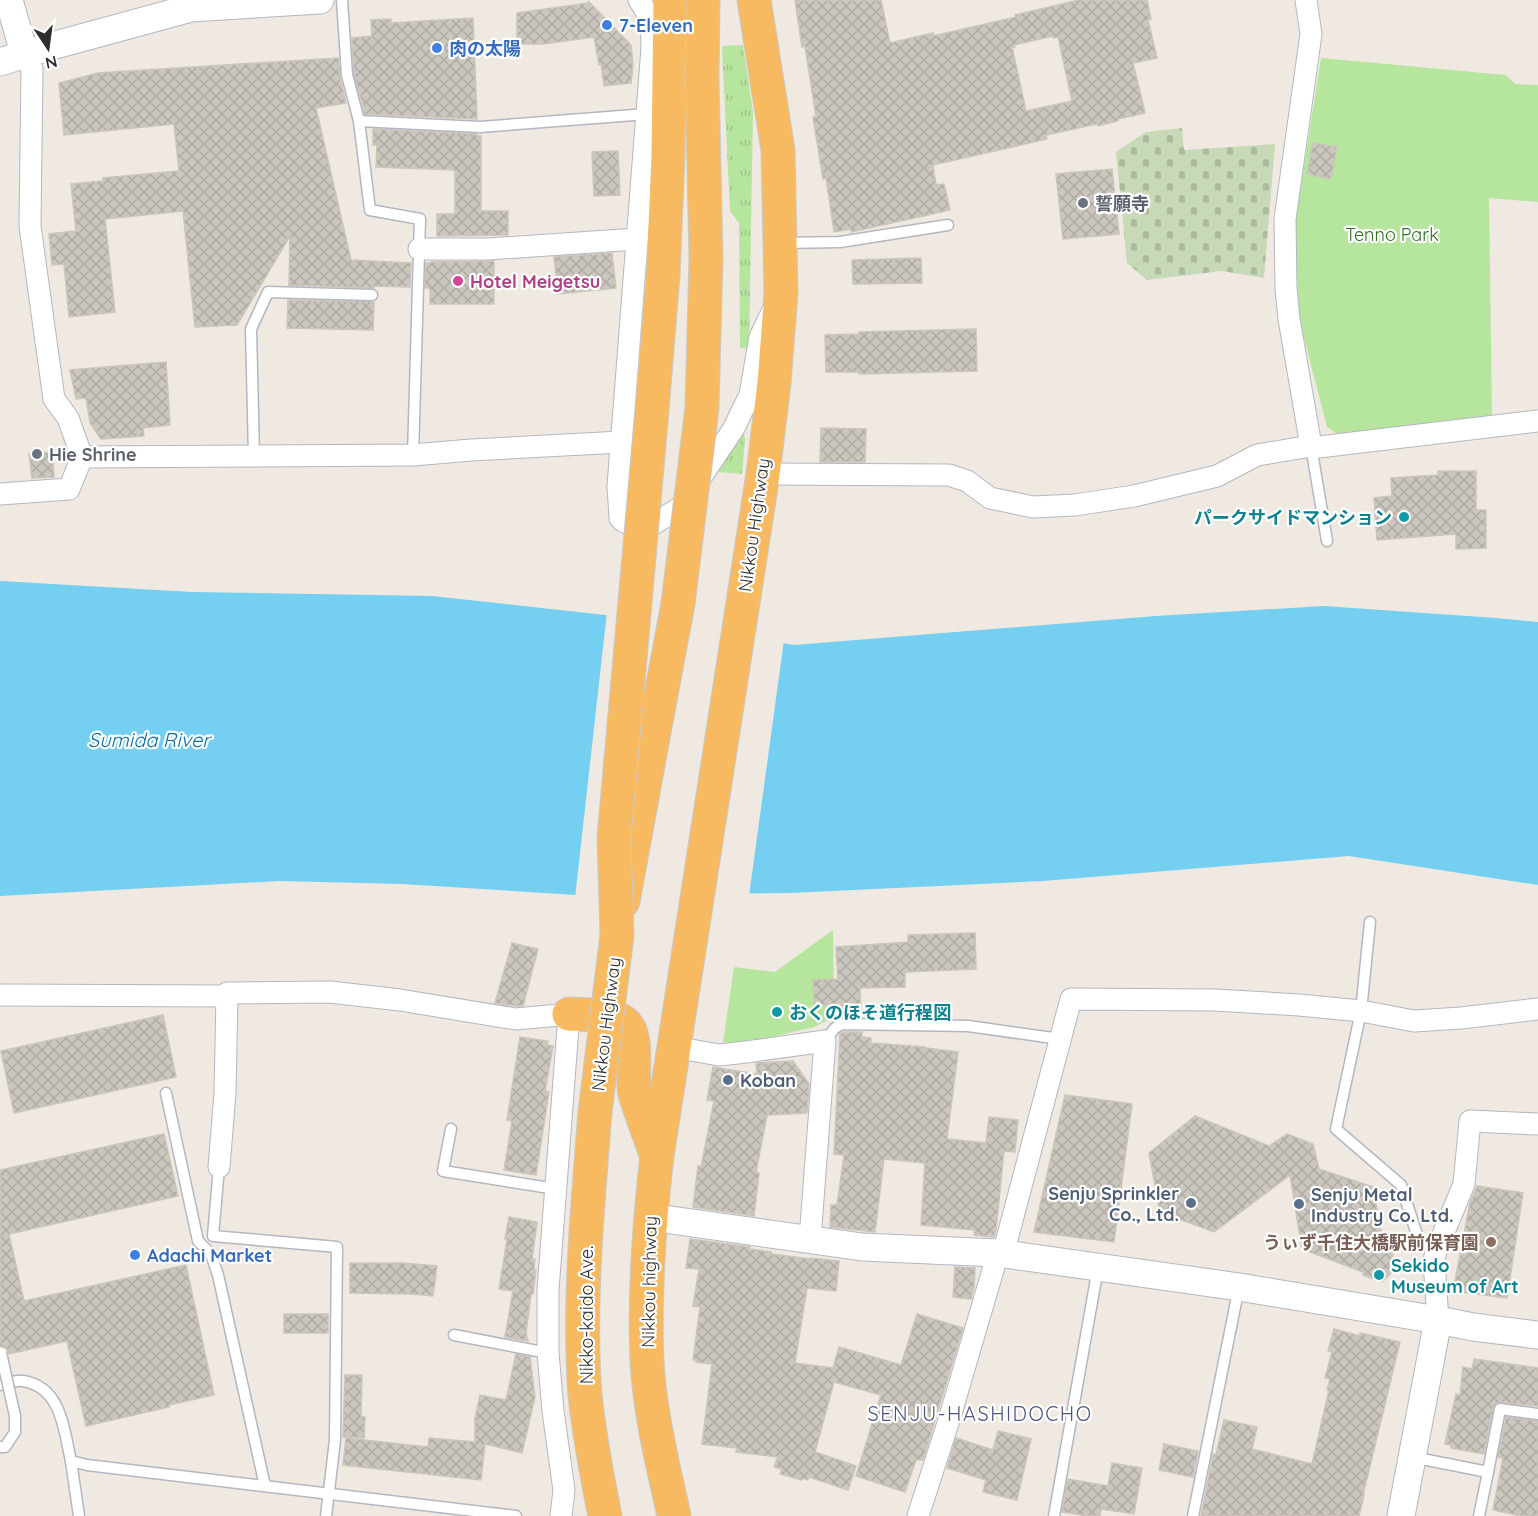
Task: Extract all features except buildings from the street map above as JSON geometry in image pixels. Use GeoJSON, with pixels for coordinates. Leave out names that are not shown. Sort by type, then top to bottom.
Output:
{"type":"FeatureCollection","features":[{"type":"Feature","properties":{"kind":"highway","name":"Nikkou Highway"},"geometry":{"type":"LineString","coordinates":[[617,935],[614,838],[663,275],[668,156],[670,0]]}},
{"type":"Feature","properties":{"kind":"highway","name":"Nikkou Highway"},"geometry":{"type":"LineString","coordinates":[[595,1112],[617,935],[678,604],[702,408],[706,259],[702,78],[703,0]]}},
{"type":"Feature","properties":{"kind":"highway","name":"Nikkou Highway"},"geometry":{"type":"LineString","coordinates":[[674,1047],[762,474],[774,383],[781,293],[778,150],[754,0]]}},
{"type":"Feature","properties":{"kind":"highway"},"geometry":{"type":"LineString","coordinates":[[569,1014],[621,1020],[629,1029],[633,1047],[634,1091],[657,1156]]}},
{"type":"Feature","properties":{"kind":"highway","name":"Nikkou highway"},"geometry":{"type":"LineString","coordinates":[[674,1047],[657,1156],[646,1285],[648,1364],[657,1437],[674,1516]]}},
{"type":"Feature","properties":{"kind":"highway","name":"Nikko-kaido Ave."},"geometry":{"type":"LineString","coordinates":[[595,1112],[587,1218],[583,1344],[585,1395],[605,1516]]}},
{"type":"Feature","properties":{"kind":"street"},"geometry":{"type":"LineString","coordinates":[[9,0],[12,58]]}},
{"type":"Feature","properties":{"kind":"street"},"geometry":{"type":"LineString","coordinates":[[12,58],[191,8],[320,0]]}},
{"type":"Feature","properties":{"kind":"street"},"geometry":{"type":"LineString","coordinates":[[639,0],[651,21],[652,48],[618,486],[620,518],[623,521],[635,527],[650,526],[681,507],[734,428],[750,395],[760,337],[781,293]]}},
{"type":"Feature","properties":{"kind":"street"},"geometry":{"type":"LineString","coordinates":[[1306,0],[1311,34],[1285,219],[1286,288],[1289,320],[1315,446]]}},
{"type":"Feature","properties":{"kind":"street"},"geometry":{"type":"LineString","coordinates":[[0,494],[69,489],[82,458],[68,418],[54,399],[30,226],[32,69],[12,58]]}},
{"type":"Feature","properties":{"kind":"street"},"geometry":{"type":"LineString","coordinates":[[420,249],[488,249],[637,239]]}},
{"type":"Feature","properties":{"kind":"street"},"geometry":{"type":"LineString","coordinates":[[762,474],[949,475],[967,481],[990,498],[1033,507],[1075,505],[1134,496],[1217,476],[1257,455],[1315,446],[1538,421]]}},
{"type":"Feature","properties":{"kind":"street"},"geometry":{"type":"LineString","coordinates":[[82,458],[413,455],[621,442]]}},
{"type":"Feature","properties":{"kind":"street"},"geometry":{"type":"LineString","coordinates":[[219,1167],[225,1093],[227,993],[330,992],[400,1000],[516,1019],[569,1014],[548,1290],[548,1353],[564,1490],[561,1516]]}},
{"type":"Feature","properties":{"kind":"street"},"geometry":{"type":"LineString","coordinates":[[0,995],[227,996]]}},
{"type":"Feature","properties":{"kind":"street"},"geometry":{"type":"LineString","coordinates":[[918,1516],[1000,1253],[1071,999],[1215,1000],[1299,1005],[1361,1011],[1414,1021],[1538,1009]]}},
{"type":"Feature","properties":{"kind":"street"},"geometry":{"type":"LineString","coordinates":[[674,1047],[719,1054],[825,1041],[810,1239]]}},
{"type":"Feature","properties":{"kind":"street"},"geometry":{"type":"LineString","coordinates":[[1401,1516],[1438,1320],[1434,1261],[1464,1184],[1470,1121],[1538,1124]]}},
{"type":"Feature","properties":{"kind":"street"},"geometry":{"type":"LineString","coordinates":[[650,1217],[862,1247],[1000,1253],[1239,1287],[1473,1327],[1538,1335]]}},
{"type":"Feature","properties":{"kind":"lane"},"geometry":{"type":"LineString","coordinates":[[342,0],[347,75],[359,121],[370,210],[420,219],[413,455]]}},
{"type":"Feature","properties":{"kind":"lane"},"geometry":{"type":"LineString","coordinates":[[359,121],[480,127],[646,114],[670,56]]}},
{"type":"Feature","properties":{"kind":"lane"},"geometry":{"type":"LineString","coordinates":[[780,243],[840,242],[948,225]]}},
{"type":"Feature","properties":{"kind":"lane"},"geometry":{"type":"LineString","coordinates":[[254,456],[251,329],[268,292],[372,295]]}},
{"type":"Feature","properties":{"kind":"lane"},"geometry":{"type":"LineString","coordinates":[[1315,446],[1327,541]]}},
{"type":"Feature","properties":{"kind":"lane"},"geometry":{"type":"LineString","coordinates":[[1370,922],[1361,1011],[1336,1129],[1401,1185],[1418,1238],[1436,1251]]}},
{"type":"Feature","properties":{"kind":"lane"},"geometry":{"type":"LineString","coordinates":[[825,1041],[835,1028],[842,1024],[968,1026],[1060,1039]]}},
{"type":"Feature","properties":{"kind":"lane"},"geometry":{"type":"LineString","coordinates":[[166,1093],[198,1241],[211,1254]]}},
{"type":"Feature","properties":{"kind":"lane"},"geometry":{"type":"LineString","coordinates":[[451,1129],[443,1171],[556,1189]]}},
{"type":"Feature","properties":{"kind":"lane"},"geometry":{"type":"LineString","coordinates":[[219,1167],[211,1254],[218,1275],[265,1486]]}},
{"type":"Feature","properties":{"kind":"lane"},"geometry":{"type":"LineString","coordinates":[[213,1236],[337,1247],[335,1440],[326,1516]]}},
{"type":"Feature","properties":{"kind":"lane"},"geometry":{"type":"LineString","coordinates":[[1054,1516],[1098,1267]]}},
{"type":"Feature","properties":{"kind":"lane"},"geometry":{"type":"LineString","coordinates":[[1193,1516],[1239,1287]]}},
{"type":"Feature","properties":{"kind":"lane"},"geometry":{"type":"LineString","coordinates":[[454,1335],[548,1353]]}},
{"type":"Feature","properties":{"kind":"lane"},"geometry":{"type":"LineString","coordinates":[[0,1447],[5,1447],[15,1432],[15,1416],[1,1353]]}},
{"type":"Feature","properties":{"kind":"lane"},"geometry":{"type":"LineString","coordinates":[[0,1385],[22,1380],[39,1386],[51,1396],[59,1409],[71,1461],[79,1516]]}},
{"type":"Feature","properties":{"kind":"lane"},"geometry":{"type":"LineString","coordinates":[[1479,1516],[1500,1409],[1538,1414]]}},
{"type":"Feature","properties":{"kind":"lane"},"geometry":{"type":"LineString","coordinates":[[1413,1457],[1488,1472]]}},
{"type":"Feature","properties":{"kind":"lane"},"geometry":{"type":"LineString","coordinates":[[71,1461],[87,1465],[516,1516]]}},
{"type":"Feature","properties":{"kind":"green space"},"geometry":{"type":"Polygon","coordinates":[[[743,45],[753,112],[749,349],[740,348],[739,223],[730,211],[722,46],[743,45]]]}},
{"type":"Feature","properties":{"kind":"green space","name":"Tenno Park"},"geometry":{"type":"Polygon","coordinates":[[[1321,58],[1506,75],[1515,84],[1538,85],[1538,202],[1489,198],[1492,416],[1339,435],[1327,427],[1300,322],[1294,230],[1321,58]]]}},
{"type":"Feature","properties":{"kind":"green space"},"geometry":{"type":"Polygon","coordinates":[[[1182,128],[1184,150],[1275,144],[1264,278],[1222,271],[1147,280],[1127,263],[1116,152],[1146,132],[1182,128]]]}},
{"type":"Feature","properties":{"kind":"green space"},"geometry":{"type":"Polygon","coordinates":[[[744,434],[742,474],[718,472],[740,436],[744,434]]]}},
{"type":"Feature","properties":{"kind":"green space"},"geometry":{"type":"Polygon","coordinates":[[[833,930],[834,1017],[814,1027],[746,1043],[723,1042],[734,967],[775,972],[833,930]]]}},
{"type":"Feature","properties":{"kind":"water","name":"Sumida River"},"geometry":{"type":"Polygon","coordinates":[[[0,581],[192,592],[432,596],[650,620],[794,645],[1156,616],[1324,606],[1538,622],[1538,885],[1349,856],[1043,881],[790,893],[577,895],[402,884],[280,881],[0,896],[0,581]]]}},
{"type":"Feature","properties":{"kind":"pier"},"geometry":{"type":"Polygon","coordinates":[[[607,612],[651,617],[784,640],[749,896],[575,898],[607,612]]]}},
{"type":"Feature","properties":{"kind":"place","name":"7-Eleven"},"geometry":{"type":"Point","coordinates":[607,25]}},
{"type":"Feature","properties":{"kind":"place","name":"肉の太陽"},"geometry":{"type":"Point","coordinates":[437,48]}},
{"type":"Feature","properties":{"kind":"place","name":"誓願寺"},"geometry":{"type":"Point","coordinates":[1083,203]}},
{"type":"Feature","properties":{"kind":"place","name":"Hotel Meigetsu"},"geometry":{"type":"Point","coordinates":[458,281]}},
{"type":"Feature","properties":{"kind":"place","name":"Hie Shrine"},"geometry":{"type":"Point","coordinates":[37,454]}},
{"type":"Feature","properties":{"kind":"place","name":"パークサイドマンション"},"geometry":{"type":"Point","coordinates":[1404,517]}},
{"type":"Feature","properties":{"kind":"place","name":"おくのほそ道行程図"},"geometry":{"type":"Point","coordinates":[777,1012]}},
{"type":"Feature","properties":{"kind":"place","name":"Koban"},"geometry":{"type":"Point","coordinates":[728,1080]}},
{"type":"Feature","properties":{"kind":"place","name":"Senju Sprinkler Co., Ltd."},"geometry":{"type":"Point","coordinates":[1191,1203]}},
{"type":"Feature","properties":{"kind":"place","name":"Senju Metal Industry Co. Ltd."},"geometry":{"type":"Point","coordinates":[1299,1204]}},
{"type":"Feature","properties":{"kind":"place","name":"うぃず千住大橋駅前保育園"},"geometry":{"type":"Point","coordinates":[1491,1242]}},
{"type":"Feature","properties":{"kind":"place","name":"Adachi Market"},"geometry":{"type":"Point","coordinates":[135,1255]}},
{"type":"Feature","properties":{"kind":"place","name":"Sekido Museum of Art"},"geometry":{"type":"Point","coordinates":[1379,1275]}},
{"type":"Feature","properties":{"kind":"district","name":"SENJU-HASHIDOCHO"},"geometry":{"type":"Point","coordinates":[980,1413]}}]}
